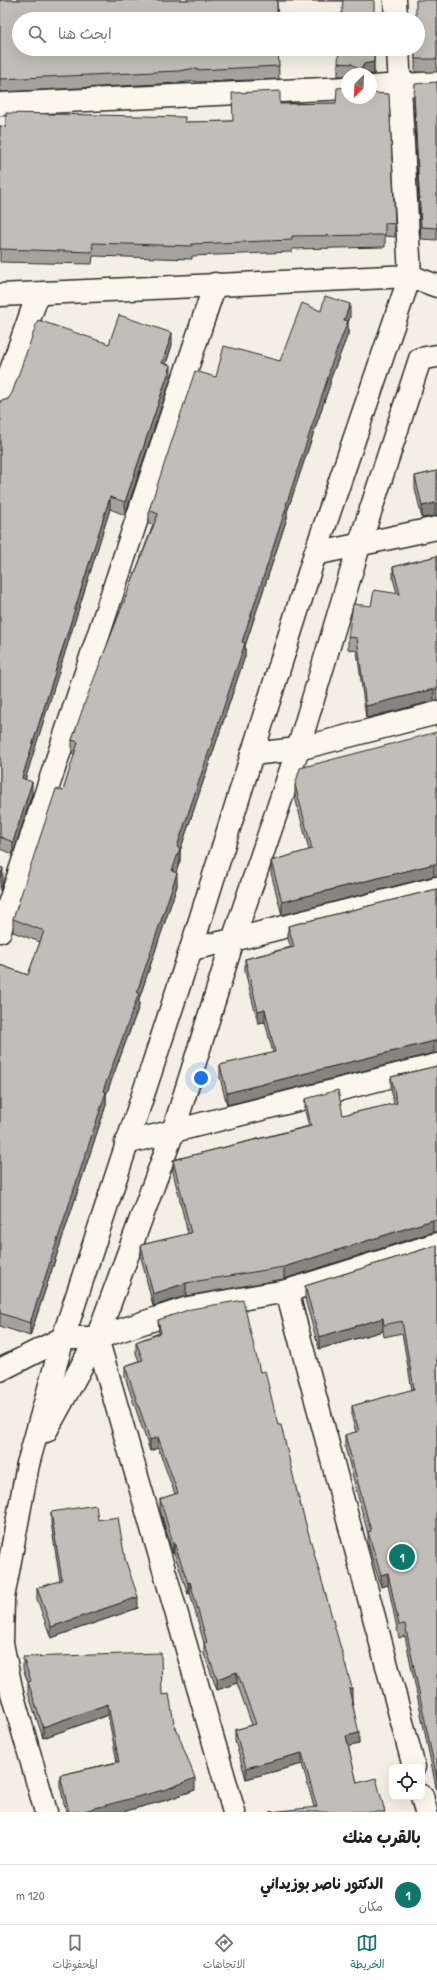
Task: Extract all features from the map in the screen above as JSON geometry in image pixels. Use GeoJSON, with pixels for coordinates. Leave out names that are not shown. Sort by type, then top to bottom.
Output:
{"type":"FeatureCollection","features":[{"type":"Feature","properties":{"kind":"street"},"geometry":{"type":"LineString","coordinates":[[395,0],[396,12]]}},
{"type":"Feature","properties":{"kind":"street"},"geometry":{"type":"LineString","coordinates":[[46,1812],[12,1693],[2,1643],[3,1598],[28,1464],[63,1338],[126,1143],[192,949],[315,554],[410,276],[398,56]]}},
{"type":"Feature","properties":{"kind":"street"},"geometry":{"type":"LineString","coordinates":[[377,87],[437,83]]}},
{"type":"Feature","properties":{"kind":"street"},"geometry":{"type":"LineString","coordinates":[[0,104],[341,88]]}},
{"type":"Feature","properties":{"kind":"street"},"geometry":{"type":"LineString","coordinates":[[0,295],[437,274]]}},
{"type":"Feature","properties":{"kind":"street"},"geometry":{"type":"LineString","coordinates":[[410,276],[437,286]]}},
{"type":"Feature","properties":{"kind":"street"},"geometry":{"type":"LineString","coordinates":[[0,931],[215,284]]}},
{"type":"Feature","properties":{"kind":"street"},"geometry":{"type":"LineString","coordinates":[[0,401],[38,294]]}},
{"type":"Feature","properties":{"kind":"street"},"geometry":{"type":"LineString","coordinates":[[28,1464],[97,1338],[173,1132],[233,940],[298,749],[360,546],[420,359],[437,356]]}},
{"type":"Feature","properties":{"kind":"street"},"geometry":{"type":"LineString","coordinates":[[315,554],[360,546],[437,528]]}},
{"type":"Feature","properties":{"kind":"street"},"geometry":{"type":"LineString","coordinates":[[252,754],[298,749],[437,713]]}},
{"type":"Feature","properties":{"kind":"street"},"geometry":{"type":"LineString","coordinates":[[192,949],[437,888]]}},
{"type":"Feature","properties":{"kind":"street"},"geometry":{"type":"LineString","coordinates":[[126,1143],[437,1065]]}},
{"type":"Feature","properties":{"kind":"street"},"geometry":{"type":"LineString","coordinates":[[0,1370],[63,1338],[97,1338],[188,1308],[287,1291],[437,1244]]}},
{"type":"Feature","properties":{"kind":"street"},"geometry":{"type":"LineString","coordinates":[[287,1291],[413,1764]]}},
{"type":"Feature","properties":{"kind":"street"},"geometry":{"type":"LineString","coordinates":[[97,1338],[234,1812]]}},
{"type":"Feature","properties":{"kind":"street"},"geometry":{"type":"LineString","coordinates":[[423,1800],[426,1812]]}},
{"type":"Feature","properties":{"kind":"building"},"geometry":{"type":"Polygon","coordinates":[[[0,0],[277,0],[277,12],[12,12],[12,56],[278,56],[279,66],[196,70],[196,68],[178,71],[0,79],[0,0]]]}},
{"type":"Feature","properties":{"kind":"building"},"geometry":{"type":"Polygon","coordinates":[[[343,0],[374,0],[374,12],[342,12],[343,0]]]}},
{"type":"Feature","properties":{"kind":"building"},"geometry":{"type":"Polygon","coordinates":[[[416,0],[437,0],[437,59],[415,59],[415,56],[425,56],[425,12],[416,12],[416,0]]]}},
{"type":"Feature","properties":{"kind":"building"},"geometry":{"type":"Polygon","coordinates":[[[338,56],[374,56],[374,62],[364,64],[362,68],[357,68],[352,64],[338,63],[338,56]]]}},
{"type":"Feature","properties":{"kind":"building"},"geometry":{"type":"Polygon","coordinates":[[[437,82],[437,228],[421,227],[414,94],[415,84],[437,82]]]}},
{"type":"Feature","properties":{"kind":"building"},"geometry":{"type":"Polygon","coordinates":[[[337,88],[341,88],[341,104],[377,104],[377,93],[389,94],[395,224],[385,223],[385,235],[292,236],[292,240],[192,244],[192,246],[93,243],[92,252],[0,249],[0,126],[6,127],[6,113],[185,117],[185,122],[233,121],[232,93],[280,91],[280,104],[336,103],[337,88]]]}},
{"type":"Feature","properties":{"kind":"building"},"geometry":{"type":"Polygon","coordinates":[[[325,296],[350,304],[344,320],[348,321],[329,370],[330,371],[242,642],[245,643],[177,847],[180,848],[172,871],[177,873],[137,992],[139,993],[103,1091],[106,1092],[30,1323],[0,1313],[0,965],[28,975],[44,931],[13,919],[56,789],[63,791],[78,742],[72,740],[85,702],[158,514],[149,510],[195,371],[216,377],[224,346],[280,361],[302,303],[321,311],[325,296]]]}},
{"type":"Feature","properties":{"kind":"building"},"geometry":{"type":"Polygon","coordinates":[[[119,315],[172,333],[162,363],[171,365],[125,502],[110,497],[22,778],[32,782],[13,842],[0,837],[0,401],[8,399],[12,393],[38,320],[109,344],[119,315]]]}},
{"type":"Feature","properties":{"kind":"building"},"geometry":{"type":"Polygon","coordinates":[[[437,471],[437,504],[435,503],[422,506],[415,476],[437,471]]]}},
{"type":"Feature","properties":{"kind":"building"},"geometry":{"type":"Polygon","coordinates":[[[437,556],[437,689],[366,706],[357,638],[348,637],[353,604],[371,606],[374,590],[400,594],[393,567],[437,556]]]}},
{"type":"Feature","properties":{"kind":"building"},"geometry":{"type":"Polygon","coordinates":[[[437,732],[437,864],[282,902],[271,861],[312,849],[295,785],[300,768],[437,732]]]}},
{"type":"Feature","properties":{"kind":"building"},"geometry":{"type":"Polygon","coordinates":[[[0,867],[3,868],[0,878],[0,867]]]}},
{"type":"Feature","properties":{"kind":"building"},"geometry":{"type":"Polygon","coordinates":[[[437,889],[437,1041],[227,1093],[220,1065],[275,1052],[265,1009],[258,1011],[245,959],[294,947],[288,926],[437,889]]]}},
{"type":"Feature","properties":{"kind":"building"},"geometry":{"type":"Polygon","coordinates":[[[437,1066],[437,1220],[284,1267],[186,1283],[153,1294],[141,1245],[191,1233],[173,1160],[311,1126],[305,1099],[338,1090],[343,1115],[397,1103],[391,1077],[437,1066]]]}},
{"type":"Feature","properties":{"kind":"building"},"geometry":{"type":"Polygon","coordinates":[[[437,1245],[437,1779],[405,1624],[399,1625],[388,1573],[381,1575],[368,1532],[371,1531],[345,1435],[359,1431],[352,1406],[414,1389],[402,1321],[384,1325],[383,1318],[319,1337],[305,1286],[437,1245]]]}},
{"type":"Feature","properties":{"kind":"building"},"geometry":{"type":"Polygon","coordinates":[[[243,1300],[260,1372],[265,1371],[278,1425],[281,1425],[298,1496],[352,1688],[349,1689],[359,1733],[346,1736],[357,1783],[376,1778],[385,1812],[270,1812],[317,1807],[302,1753],[246,1768],[235,1730],[256,1724],[237,1672],[217,1679],[204,1643],[207,1642],[190,1582],[188,1583],[174,1542],[173,1543],[160,1499],[178,1493],[158,1437],[150,1440],[125,1366],[143,1360],[136,1342],[161,1333],[158,1320],[191,1309],[243,1300]]]}},
{"type":"Feature","properties":{"kind":"building"},"geometry":{"type":"Polygon","coordinates":[[[96,1505],[98,1520],[118,1517],[125,1559],[138,1597],[51,1627],[37,1588],[62,1580],[51,1512],[96,1505]]]}},
{"type":"Feature","properties":{"kind":"building"},"geometry":{"type":"Polygon","coordinates":[[[161,1653],[162,1695],[169,1694],[174,1723],[195,1778],[167,1789],[80,1812],[69,1812],[60,1775],[119,1762],[108,1704],[43,1727],[28,1682],[31,1681],[23,1657],[161,1653]]]}},
{"type":"Feature","properties":{"kind":"place","name":"الدكتور ناصر بوزيداني"},"geometry":{"type":"Point","coordinates":[402,1557]}}]}
